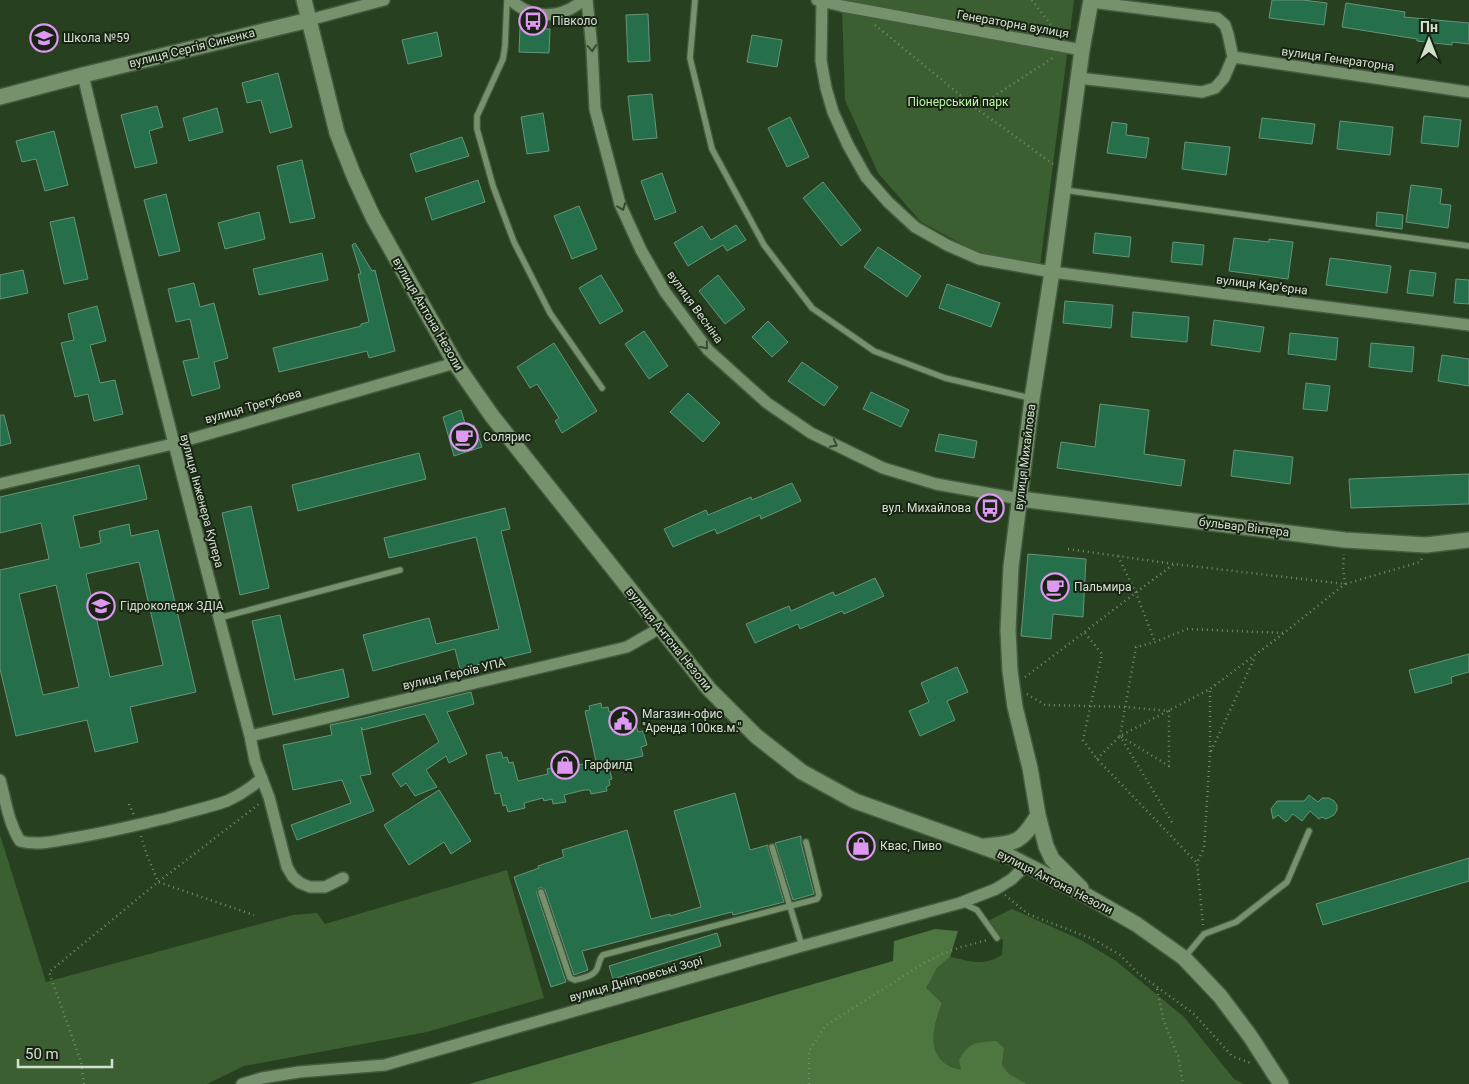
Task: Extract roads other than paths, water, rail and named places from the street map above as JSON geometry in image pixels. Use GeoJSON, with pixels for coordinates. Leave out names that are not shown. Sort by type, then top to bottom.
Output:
{"type":"FeatureCollection","features":[{"type":"Feature","properties":{"kind":"street","name":"вулиця Антона Незоли"},"geometry":{"type":"LineString","coordinates":[[304,0],[337,133],[354,176],[373,217],[455,363],[492,416],[709,689],[756,736],[802,772],[855,801],[984,847],[1026,865],[1089,897],[1136,924],[1184,958],[1220,996],[1250,1036],[1277,1078]]}},
{"type":"Feature","properties":{"kind":"street","name":"вулиця Сергія Синенка"},"geometry":{"type":"LineString","coordinates":[[0,97],[384,0]]}},
{"type":"Feature","properties":{"kind":"street"},"geometry":{"type":"LineString","coordinates":[[511,0],[532,13],[547,15],[562,13],[576,7],[583,0]]}},
{"type":"Feature","properties":{"kind":"street","name":"вулиця Весніна"},"geometry":{"type":"LineString","coordinates":[[587,0],[595,109],[620,204],[640,250],[665,292],[708,350],[767,403],[811,433],[883,468],[936,484],[1020,499]]}},
{"type":"Feature","properties":{"kind":"street","name":"Генераторна вулиця"},"geometry":{"type":"LineString","coordinates":[[820,0],[856,9],[1075,49]]}},
{"type":"Feature","properties":{"kind":"street","name":"вулиця Кар’єрна"},"geometry":{"type":"LineString","coordinates":[[820,0],[822,61],[826,88],[833,112],[848,145],[866,177],[888,202],[915,227],[947,245],[978,259],[1052,272],[1469,325]]}},
{"type":"Feature","properties":{"kind":"street"},"geometry":{"type":"LineString","coordinates":[[1078,78],[1202,92],[1215,88],[1224,78],[1233,57],[1225,25],[1217,18],[1091,1]]}},
{"type":"Feature","properties":{"kind":"street","name":"вулиця Михайлова"},"geometry":{"type":"LineString","coordinates":[[1089,897],[1052,859],[1046,846],[1015,707],[1010,671],[1008,630],[1011,567],[1032,399],[1052,272],[1078,78],[1075,49],[1091,1]]}},
{"type":"Feature","properties":{"kind":"street","name":"вулиця Генераторна"},"geometry":{"type":"LineString","coordinates":[[1233,57],[1469,92]]}},
{"type":"Feature","properties":{"kind":"street","name":"вулиця Інженера Купера"},"geometry":{"type":"LineString","coordinates":[[83,75],[173,444],[255,761],[268,797],[288,867],[292,877],[310,887],[325,887],[343,878]]}},
{"type":"Feature","properties":{"kind":"street","name":"вулиця Трегубова"},"geometry":{"type":"LineString","coordinates":[[0,484],[173,444],[455,363]]}},
{"type":"Feature","properties":{"kind":"street","name":"бульвар Вінтера"},"geometry":{"type":"LineString","coordinates":[[1020,499],[1345,540],[1426,545],[1469,540]]}},
{"type":"Feature","properties":{"kind":"street","name":"вулиця Героїв УПА"},"geometry":{"type":"LineString","coordinates":[[250,736],[627,647],[660,628]]}},
{"type":"Feature","properties":{"kind":"street"},"geometry":{"type":"LineString","coordinates":[[0,780],[10,821],[20,841],[38,843],[138,825],[200,809],[247,791],[262,778]]}},
{"type":"Feature","properties":{"kind":"street"},"geometry":{"type":"LineString","coordinates":[[984,847],[1018,841],[1029,830],[1038,815]]}},
{"type":"Feature","properties":{"kind":"street","name":"вулиця Дніпровські Зорі"},"geometry":{"type":"LineString","coordinates":[[242,1084],[262,1078],[299,1072],[385,1065],[960,903],[1012,879],[1026,865]]}},
{"type":"Feature","properties":{"kind":"lane"},"geometry":{"type":"LineString","coordinates":[[507,0],[502,59],[477,116],[477,129],[493,186],[514,242],[550,313],[602,388]]}},
{"type":"Feature","properties":{"kind":"lane"},"geometry":{"type":"LineString","coordinates":[[695,0],[690,58],[712,149],[764,245],[812,308],[874,351],[945,378],[1032,399]]}},
{"type":"Feature","properties":{"kind":"lane"},"geometry":{"type":"LineString","coordinates":[[1062,190],[1469,246]]}},
{"type":"Feature","properties":{"kind":"lane"},"geometry":{"type":"LineString","coordinates":[[219,618],[400,570]]}},
{"type":"Feature","properties":{"kind":"lane"},"geometry":{"type":"LineString","coordinates":[[1184,958],[1204,934],[1236,922],[1287,882],[1309,831]]}},
{"type":"Feature","properties":{"kind":"lane"},"geometry":{"type":"LineString","coordinates":[[541,892],[570,978],[574,980],[589,976],[595,972],[599,959],[603,955],[817,899],[819,894],[806,842]]}},
{"type":"Feature","properties":{"kind":"lane"},"geometry":{"type":"LineString","coordinates":[[772,847],[802,946]]}},
{"type":"Feature","properties":{"kind":"lane"},"geometry":{"type":"LineString","coordinates":[[960,903],[977,910],[997,938]]}},
{"type":"Feature","properties":{"kind":"place","name":"Півколо"},"geometry":{"type":"Point","coordinates":[533,21]}},
{"type":"Feature","properties":{"kind":"place","name":"Школа №59"},"geometry":{"type":"Point","coordinates":[44,38]}},
{"type":"Feature","properties":{"kind":"place","name":"Солярис"},"geometry":{"type":"Point","coordinates":[464,437]}},
{"type":"Feature","properties":{"kind":"place","name":"вул. Михайлова"},"geometry":{"type":"Point","coordinates":[990,508]}},
{"type":"Feature","properties":{"kind":"place","name":"Пальмира"},"geometry":{"type":"Point","coordinates":[1055,587]}},
{"type":"Feature","properties":{"kind":"place","name":"Гідроколедж ЗДIА"},"geometry":{"type":"Point","coordinates":[101,606]}},
{"type":"Feature","properties":{"kind":"place","name":"Магазин-офис \"Аренда 100кв.м.\""},"geometry":{"type":"Point","coordinates":[623,721]}},
{"type":"Feature","properties":{"kind":"place","name":"Гарфилд"},"geometry":{"type":"Point","coordinates":[565,765]}},
{"type":"Feature","properties":{"kind":"place","name":"Квас, Пиво"},"geometry":{"type":"Point","coordinates":[861,846]}},
{"type":"Feature","properties":{"kind":"park label","name":"Піонерський парк"},"geometry":{"type":"Point","coordinates":[958,102]}}]}
